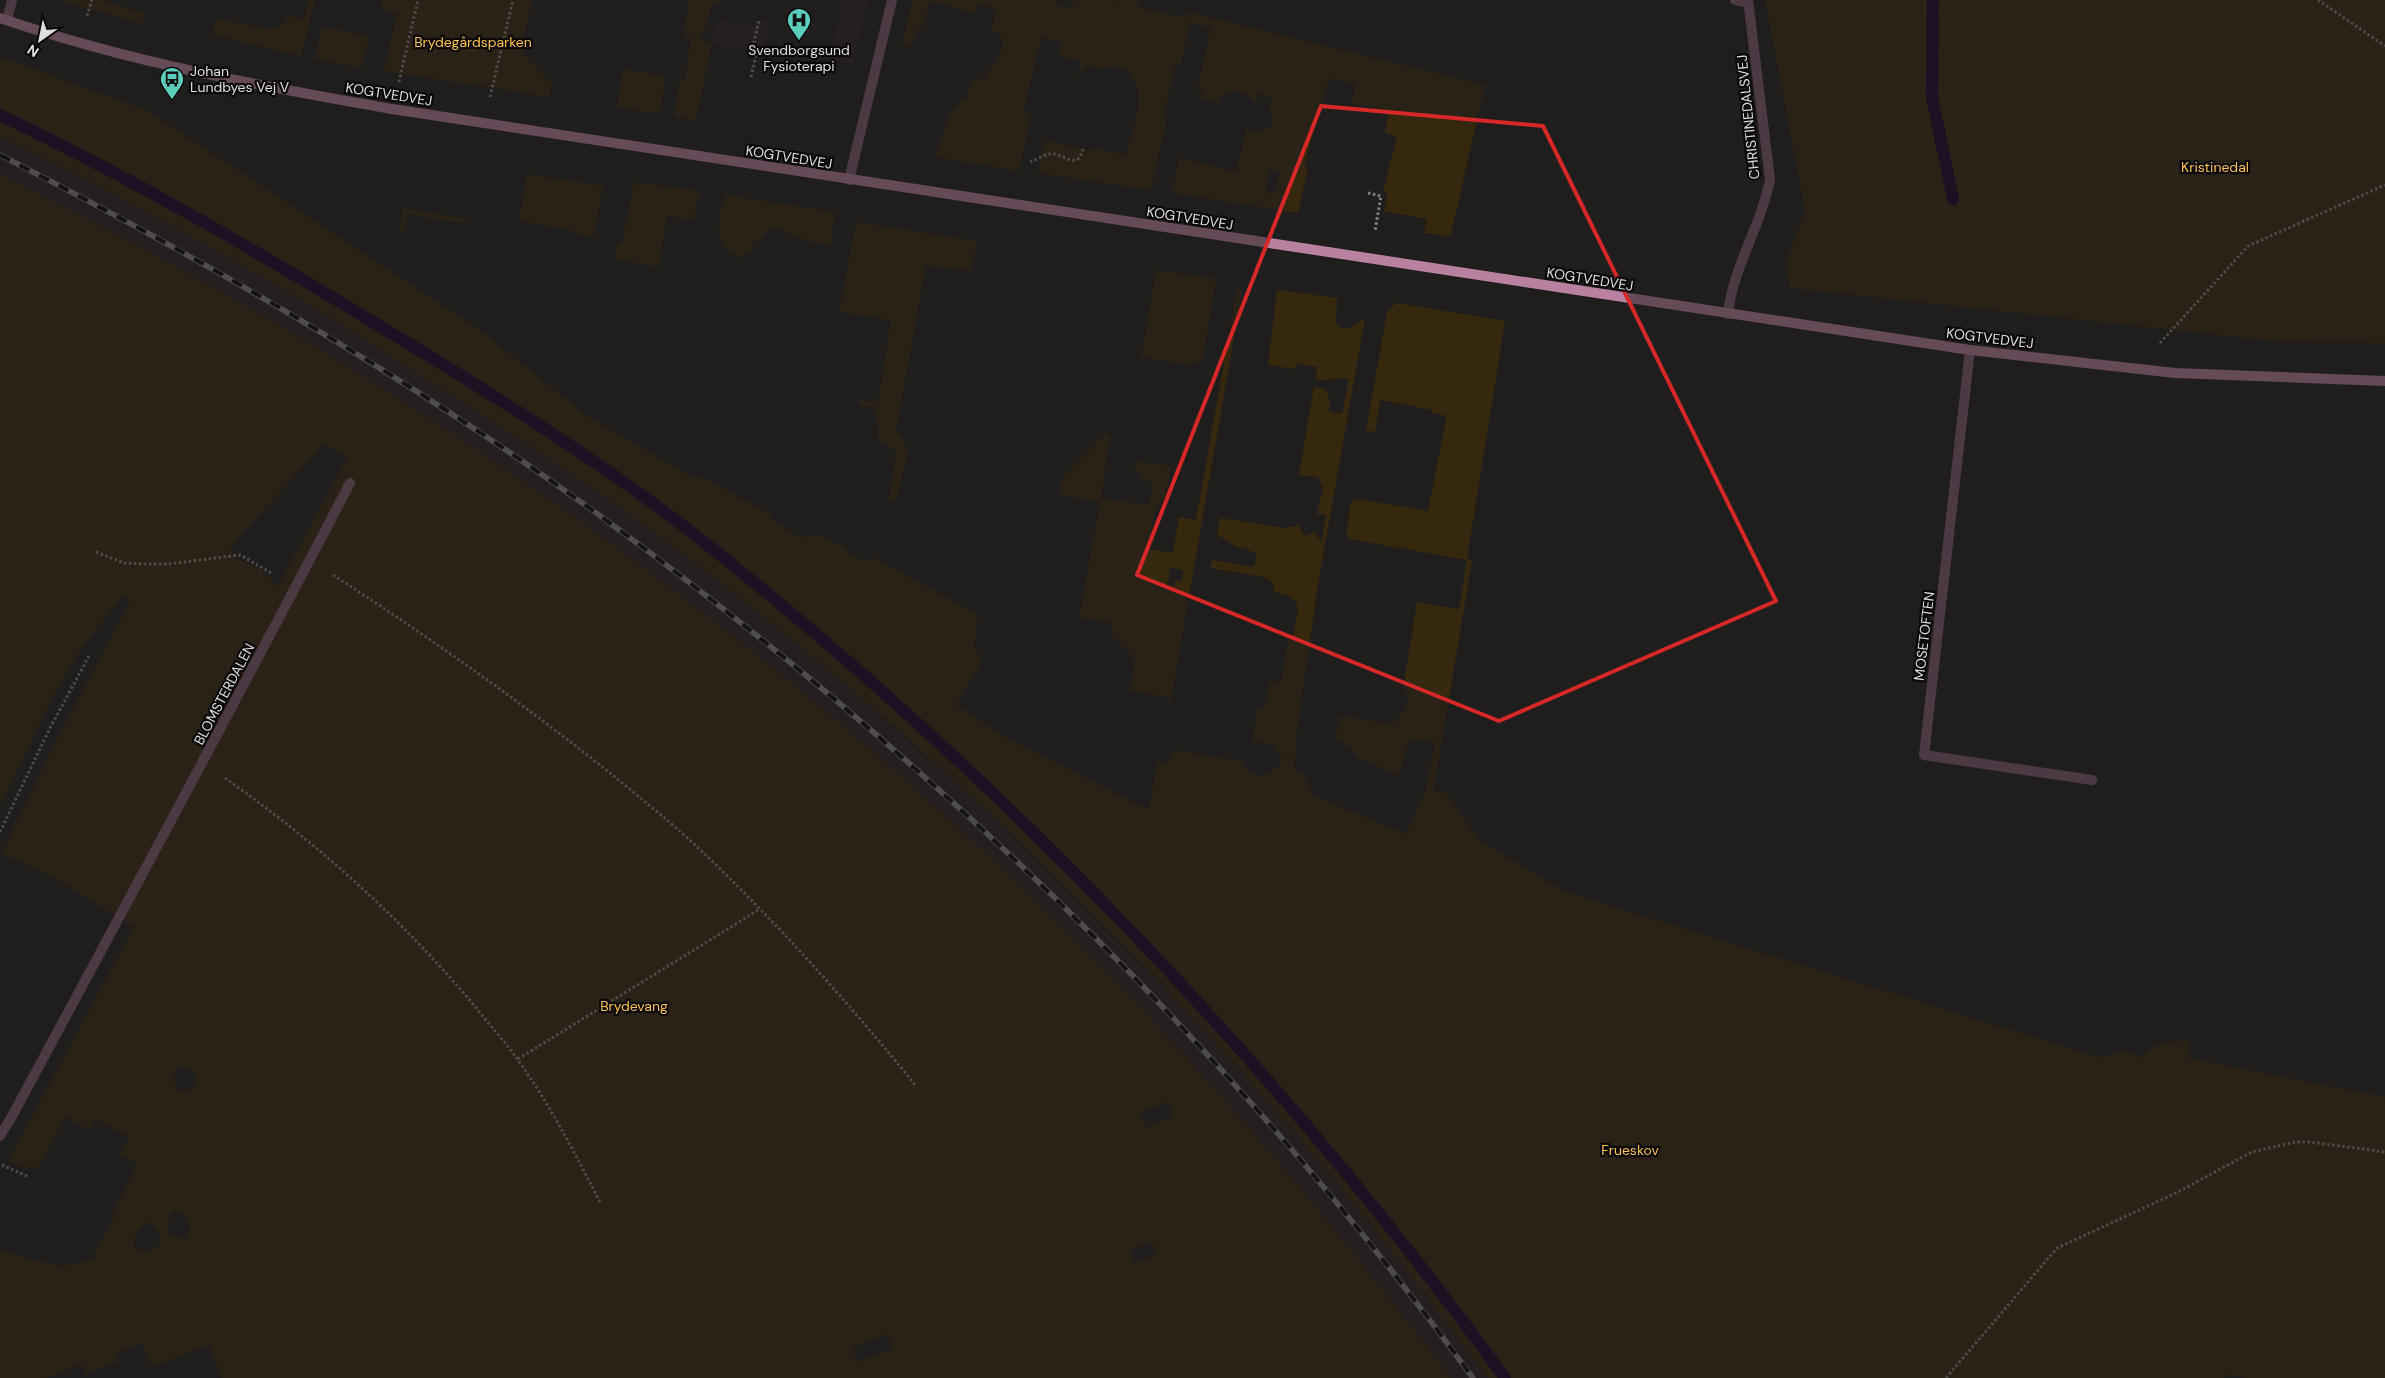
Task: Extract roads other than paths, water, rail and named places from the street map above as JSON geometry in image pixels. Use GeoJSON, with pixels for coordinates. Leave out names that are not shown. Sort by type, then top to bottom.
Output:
{"type":"FeatureCollection","features":[{"type":"Feature","properties":{"kind":"street"},"geometry":{"type":"LineString","coordinates":[[3,19],[12,0]]}},
{"type":"Feature","properties":{"kind":"street"},"geometry":{"type":"LineString","coordinates":[[849,180],[892,0]]}},
{"type":"Feature","properties":{"kind":"street"},"geometry":{"type":"LineString","coordinates":[[1735,0],[1748,2]]}},
{"type":"Feature","properties":{"kind":"street","name":"CHRISTINEDALSVEJ"},"geometry":{"type":"LineString","coordinates":[[1728,314],[1732,287],[1765,205],[1770,178],[1748,2]]}},
{"type":"Feature","properties":{"kind":"street","name":"KOGTVEDVEJ"},"geometry":{"type":"LineString","coordinates":[[3,19],[78,42],[165,65],[392,109],[1728,314],[1970,350],[2136,369],[2215,375],[2385,381]]}},
{"type":"Feature","properties":{"kind":"street","name":"MOSETOFTEN"},"geometry":{"type":"LineString","coordinates":[[1970,350],[1924,755],[2092,780]]}},
{"type":"Feature","properties":{"kind":"street","name":"BLOMSTERDALEN"},"geometry":{"type":"LineString","coordinates":[[0,1136],[202,764],[350,483]]}},
{"type":"Feature","properties":{"kind":"waterway"},"geometry":{"type":"LineString","coordinates":[[1933,0],[1932,97],[1953,199]]}},
{"type":"Feature","properties":{"kind":"waterway"},"geometry":{"type":"LineString","coordinates":[[0,115],[98,164],[242,244],[505,403],[661,509],[811,630],[921,726],[1027,827],[1130,931],[1230,1038],[1326,1149],[1418,1262],[1505,1378]]}},
{"type":"Feature","properties":{"kind":"railway"},"geometry":{"type":"LineString","coordinates":[[0,155],[231,279],[306,323],[455,416],[599,515],[722,608],[841,705],[957,807],[1069,912],[1177,1022],[1281,1137],[1379,1255],[1473,1378]]}},
{"type":"Feature","properties":{"kind":"place","name":"Svendborgsund Fysioterapi"},"geometry":{"type":"Point","coordinates":[799,41]}},
{"type":"Feature","properties":{"kind":"place","name":"Johan Lundbyes Vej V"},"geometry":{"type":"Point","coordinates":[172,100]}},
{"type":"Feature","properties":{"kind":"park label","name":"Brydegårdsparken"},"geometry":{"type":"Point","coordinates":[473,42]}},
{"type":"Feature","properties":{"kind":"park label","name":"Kristinedal"},"geometry":{"type":"Point","coordinates":[2215,167]}},
{"type":"Feature","properties":{"kind":"park label","name":"Brydevang"},"geometry":{"type":"Point","coordinates":[634,1006]}},
{"type":"Feature","properties":{"kind":"park label","name":"Frueskov"},"geometry":{"type":"Point","coordinates":[1630,1150]}}]}
